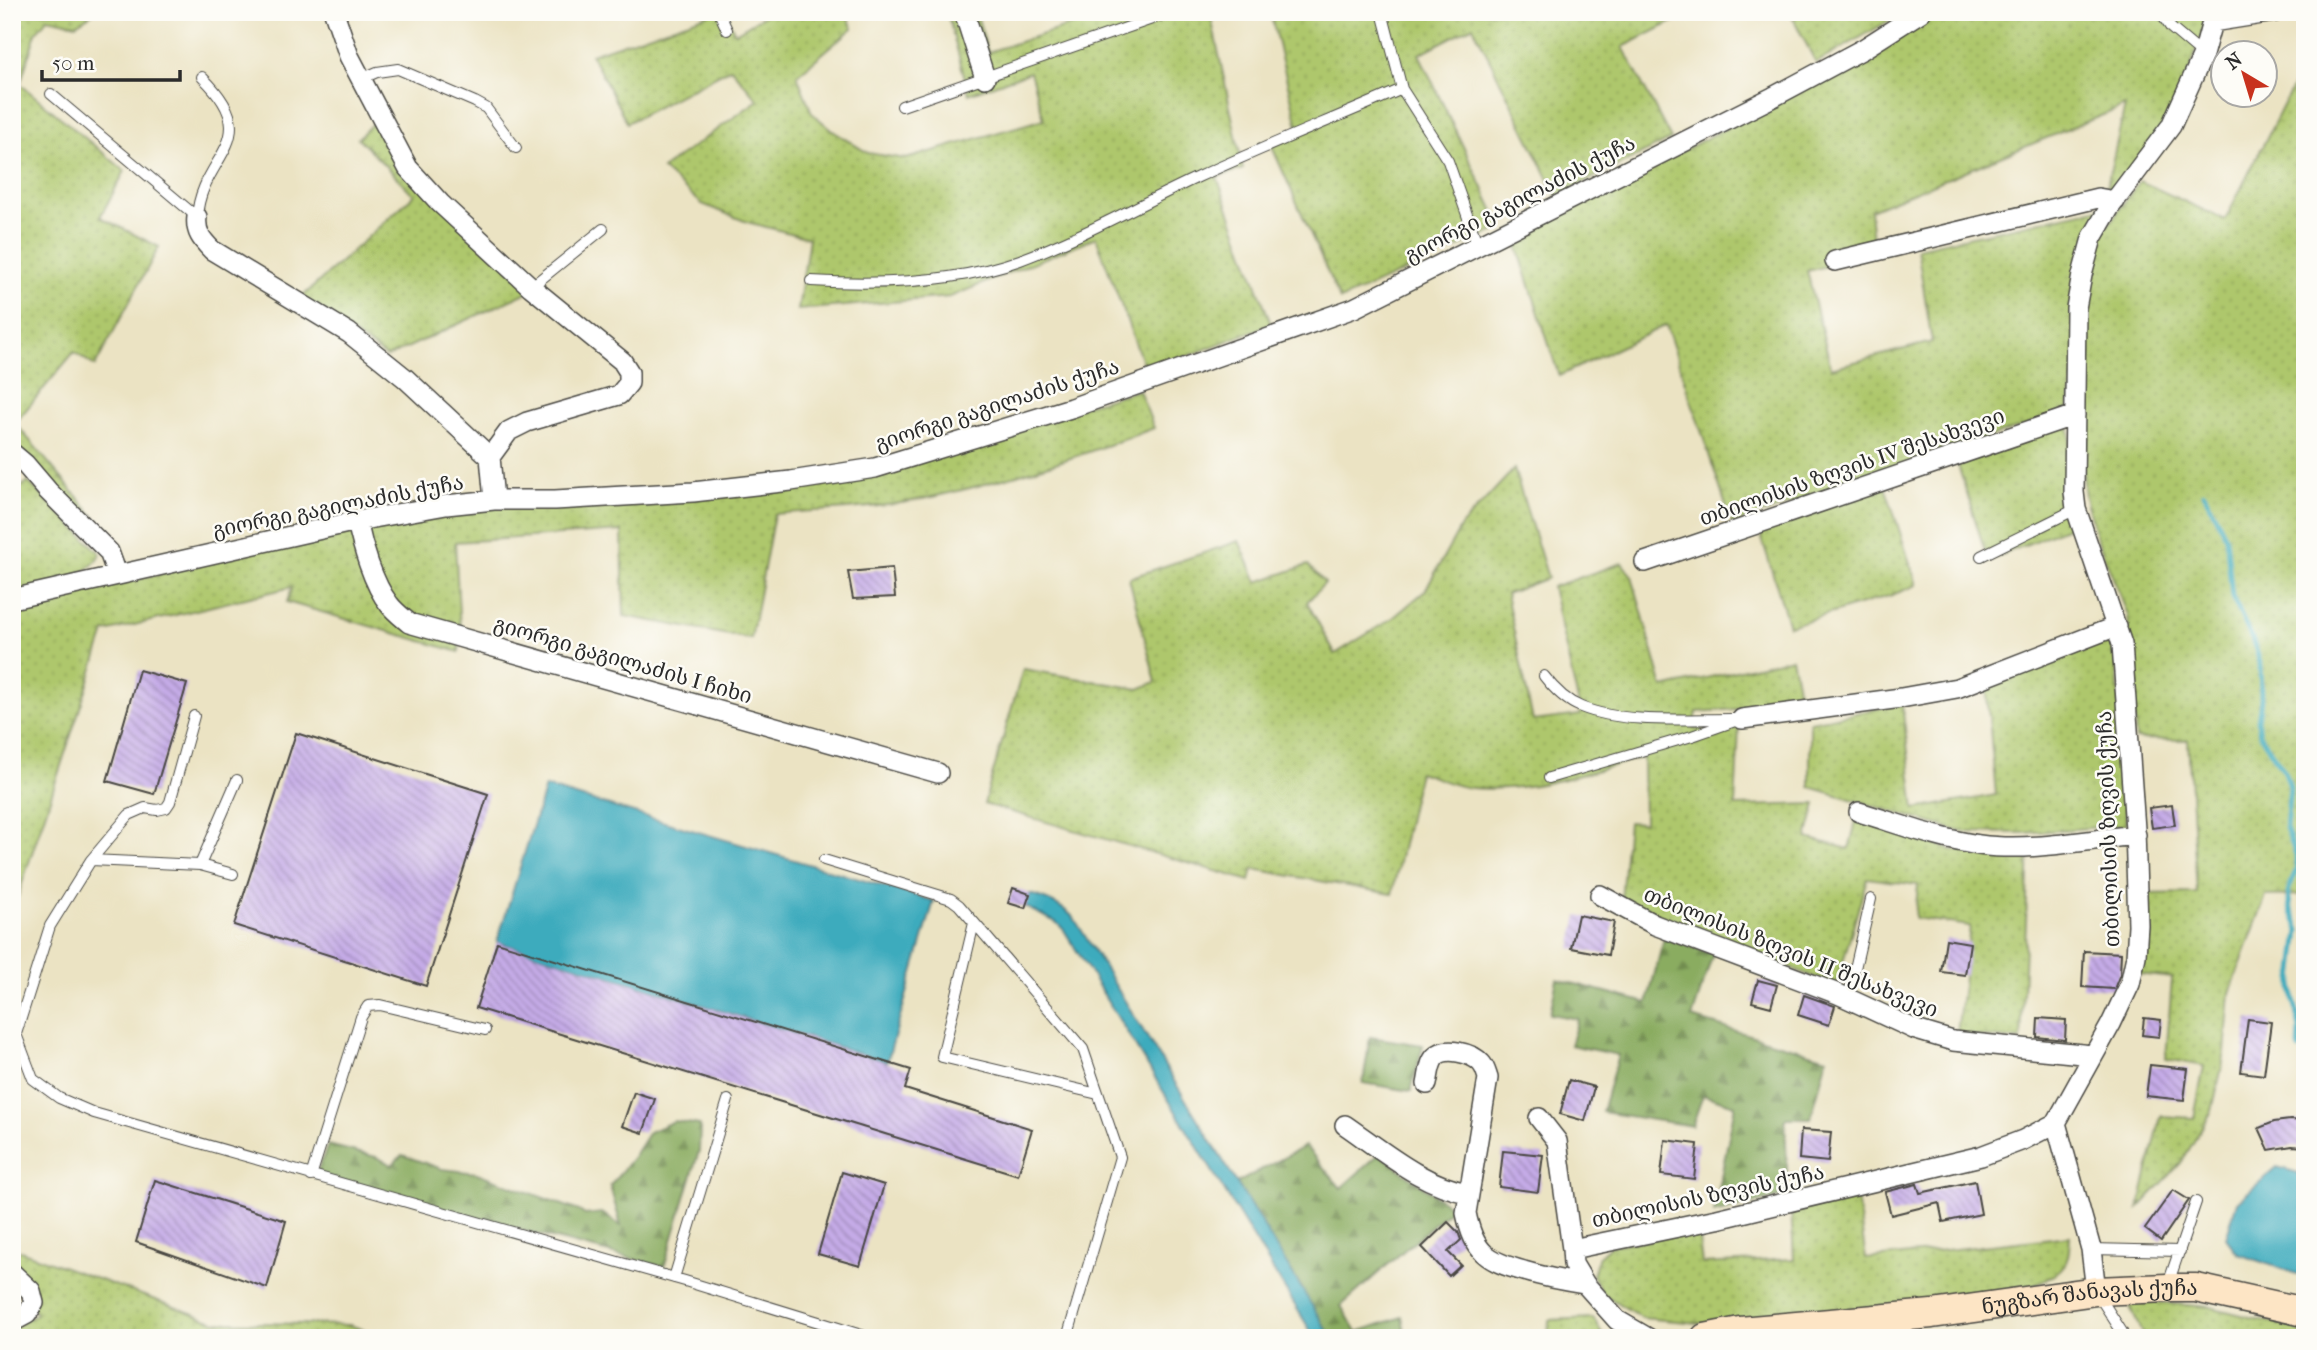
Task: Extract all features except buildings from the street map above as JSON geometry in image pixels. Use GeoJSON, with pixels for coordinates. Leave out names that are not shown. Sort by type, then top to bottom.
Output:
{"type":"FeatureCollection","features":[{"type":"Feature","properties":{"kind":"main road","name":"ნუგზარ შანავას ქუჩა"},"geometry":{"type":"LineString","coordinates":[[1705,1338],[1740,1331],[1933,1314],[2096,1291],[2196,1288],[2305,1312]]}},
{"type":"Feature","properties":{"kind":"street"},"geometry":{"type":"LineString","coordinates":[[334,12],[349,56],[408,168],[440,203],[531,287],[622,361],[629,372],[629,383],[619,395],[527,422],[509,431],[490,457]]}},
{"type":"Feature","properties":{"kind":"street"},"geometry":{"type":"LineString","coordinates":[[964,12],[985,78]]}},
{"type":"Feature","properties":{"kind":"street","name":"გიორგი გაგილაძის ქუჩა"},"geometry":{"type":"LineString","coordinates":[[12,599],[357,521],[446,505],[495,500],[555,500],[693,492],[874,468],[1071,408],[1354,308],[1863,49],[1921,12]]}},
{"type":"Feature","properties":{"kind":"street"},"geometry":{"type":"LineString","coordinates":[[2211,17],[2276,12]]}},
{"type":"Feature","properties":{"kind":"street","name":"თბილისის ზღვის ქუჩა"},"geometry":{"type":"LineString","coordinates":[[1648,1338],[1620,1329],[1584,1284],[1573,1264],[1572,1249],[1744,1213],[1981,1156],[2023,1140],[2056,1123],[2130,984],[2136,956],[2136,835],[2122,644],[2076,509],[2076,308],[2092,238],[2115,201],[2171,126],[2203,55],[2211,17]]}},
{"type":"Feature","properties":{"kind":"street"},"geometry":{"type":"LineString","coordinates":[[1835,261],[2098,198],[2115,201]]}},
{"type":"Feature","properties":{"kind":"street"},"geometry":{"type":"LineString","coordinates":[[197,217],[200,238],[212,250],[349,333],[405,378],[490,457],[495,500]]}},
{"type":"Feature","properties":{"kind":"street","name":"თბილისის ზღვის IV შესახვევი"},"geometry":{"type":"LineString","coordinates":[[1645,562],[2075,415]]}},
{"type":"Feature","properties":{"kind":"street"},"geometry":{"type":"LineString","coordinates":[[12,453],[109,552],[117,574]]}},
{"type":"Feature","properties":{"kind":"street","name":"გიორგი გაგილაძის I ჩიხი"},"geometry":{"type":"LineString","coordinates":[[357,521],[361,541],[376,580],[388,603],[409,623],[938,773]]}},
{"type":"Feature","properties":{"kind":"street"},"geometry":{"type":"LineString","coordinates":[[1742,719],[1957,688],[2118,626]]}},
{"type":"Feature","properties":{"kind":"street"},"geometry":{"type":"LineString","coordinates":[[1859,812],[1948,839],[1982,845],[2022,846],[2136,835]]}},
{"type":"Feature","properties":{"kind":"street","name":"თბილისის ზღვის II შესახვევი"},"geometry":{"type":"LineString","coordinates":[[1600,895],[1655,925],[1847,999],[1916,1030],[1953,1041],[2092,1055]]}},
{"type":"Feature","properties":{"kind":"street"},"geometry":{"type":"LineString","coordinates":[[1427,1084],[1436,1055],[1447,1051],[1473,1057],[1485,1067],[1488,1078],[1466,1213],[1469,1229],[1485,1255],[1498,1264],[1584,1284]]}},
{"type":"Feature","properties":{"kind":"street"},"geometry":{"type":"LineString","coordinates":[[1539,1118],[1557,1141],[1572,1249]]}},
{"type":"Feature","properties":{"kind":"street"},"geometry":{"type":"LineString","coordinates":[[2056,1123],[2091,1249],[2096,1291]]}},
{"type":"Feature","properties":{"kind":"street"},"geometry":{"type":"LineString","coordinates":[[1345,1125],[1428,1180],[1452,1190],[1469,1193]]}},
{"type":"Feature","properties":{"kind":"street"},"geometry":{"type":"LineString","coordinates":[[12,1273],[31,1291],[34,1303],[27,1314],[12,1322]]}},
{"type":"Feature","properties":{"kind":"lane"},"geometry":{"type":"LineString","coordinates":[[719,12],[727,30]]}},
{"type":"Feature","properties":{"kind":"lane"},"geometry":{"type":"LineString","coordinates":[[902,106],[1172,12]]}},
{"type":"Feature","properties":{"kind":"lane"},"geometry":{"type":"LineString","coordinates":[[1381,12],[1402,89],[1448,161],[1479,246]]}},
{"type":"Feature","properties":{"kind":"lane"},"geometry":{"type":"LineString","coordinates":[[2160,12],[2171,28],[2203,55]]}},
{"type":"Feature","properties":{"kind":"lane"},"geometry":{"type":"LineString","coordinates":[[361,79],[377,72],[398,69],[475,102],[486,108],[516,148]]}},
{"type":"Feature","properties":{"kind":"lane"},"geometry":{"type":"LineString","coordinates":[[197,217],[197,208],[206,184],[228,143],[232,128],[220,94],[202,77]]}},
{"type":"Feature","properties":{"kind":"lane"},"geometry":{"type":"LineString","coordinates":[[811,281],[867,284],[989,269],[1019,260],[1096,228],[1198,177],[1402,89]]}},
{"type":"Feature","properties":{"kind":"lane"},"geometry":{"type":"LineString","coordinates":[[51,94],[197,217]]}},
{"type":"Feature","properties":{"kind":"lane"},"geometry":{"type":"LineString","coordinates":[[531,287],[603,229]]}},
{"type":"Feature","properties":{"kind":"lane"},"geometry":{"type":"LineString","coordinates":[[1981,556],[2076,509]]}},
{"type":"Feature","properties":{"kind":"lane"},"geometry":{"type":"LineString","coordinates":[[1544,676],[1556,692],[1581,707],[1626,718],[1742,719]]}},
{"type":"Feature","properties":{"kind":"lane"},"geometry":{"type":"LineString","coordinates":[[194,716],[166,808],[145,808],[130,815],[92,860],[50,926],[16,1034],[33,1079],[59,1098],[94,1113],[674,1278],[870,1338]]}},
{"type":"Feature","properties":{"kind":"lane"},"geometry":{"type":"LineString","coordinates":[[1549,778],[1742,719]]}},
{"type":"Feature","properties":{"kind":"lane"},"geometry":{"type":"LineString","coordinates":[[200,866],[237,780]]}},
{"type":"Feature","properties":{"kind":"lane"},"geometry":{"type":"LineString","coordinates":[[92,860],[200,866],[233,874]]}},
{"type":"Feature","properties":{"kind":"lane"},"geometry":{"type":"LineString","coordinates":[[824,860],[951,899],[1083,1049],[1120,1157],[1067,1338]]}},
{"type":"Feature","properties":{"kind":"lane"},"geometry":{"type":"LineString","coordinates":[[1847,999],[1871,899]]}},
{"type":"Feature","properties":{"kind":"lane"},"geometry":{"type":"LineString","coordinates":[[974,923],[942,1057],[1098,1094]]}},
{"type":"Feature","properties":{"kind":"lane"},"geometry":{"type":"LineString","coordinates":[[311,1176],[361,1017],[368,1006],[380,1005],[485,1030]]}},
{"type":"Feature","properties":{"kind":"lane"},"geometry":{"type":"LineString","coordinates":[[674,1278],[728,1100]]}},
{"type":"Feature","properties":{"kind":"lane"},"geometry":{"type":"LineString","coordinates":[[2167,1288],[2196,1202]]}},
{"type":"Feature","properties":{"kind":"lane"},"geometry":{"type":"LineString","coordinates":[[2091,1249],[2180,1251]]}},
{"type":"Feature","properties":{"kind":"lane"},"geometry":{"type":"LineString","coordinates":[[2096,1291],[2123,1338]]}},
{"type":"Feature","properties":{"kind":"lane"},"geometry":{"type":"LineString","coordinates":[[1846,1321],[1883,1338]]}},
{"type":"Feature","properties":{"kind":"green space"},"geometry":{"type":"Polygon","coordinates":[[[27,12],[95,12],[76,24],[48,18],[36,33],[20,84],[125,171],[100,217],[159,247],[95,366],[74,352],[15,423],[102,526],[129,566],[12,446],[12,25],[27,12]]]}},
{"type":"Feature","properties":{"kind":"green space"},"geometry":{"type":"Polygon","coordinates":[[[716,12],[724,12],[735,33],[770,12],[845,12],[853,28],[797,75],[812,113],[833,131],[868,153],[906,159],[1044,119],[1030,72],[969,94],[947,12],[976,12],[988,52],[1112,12],[1210,12],[1243,169],[1217,177],[1271,324],[1146,372],[1096,237],[950,297],[798,310],[809,238],[747,222],[702,204],[662,169],[758,100],[731,68],[627,123],[591,54],[716,12]]]}},
{"type":"Feature","properties":{"kind":"green space"},"geometry":{"type":"Polygon","coordinates":[[[1270,12],[1715,12],[1678,19],[1623,47],[1671,139],[1557,196],[1473,26],[1419,54],[1502,228],[1340,300],[1269,140],[1299,130],[1270,12]]]}},
{"type":"Feature","properties":{"kind":"green space"},"geometry":{"type":"Polygon","coordinates":[[[1790,12],[1904,12],[1816,63],[1790,12]]]}},
{"type":"Feature","properties":{"kind":"green space"},"geometry":{"type":"Polygon","coordinates":[[[1937,12],[2203,12],[2206,20],[2190,70],[2165,125],[2114,193],[2106,190],[2125,106],[1870,210],[1873,241],[1828,251],[1827,266],[1807,271],[1831,368],[1932,342],[1917,248],[2101,208],[2068,411],[1732,524],[1666,325],[1559,376],[1515,239],[1865,55],[1937,12]]]}},
{"type":"Feature","properties":{"kind":"green space"},"geometry":{"type":"Polygon","coordinates":[[[2297,78],[2305,82],[2305,895],[2266,896],[2230,993],[2225,1053],[2212,1111],[2181,1163],[2139,1208],[2161,1116],[2194,1118],[2204,1066],[2166,1059],[2172,978],[2139,974],[2145,894],[2197,893],[2188,740],[2136,739],[2128,615],[2096,536],[2085,497],[2082,461],[2084,317],[2098,239],[2140,181],[2225,220],[2297,78]]]}},
{"type":"Feature","properties":{"kind":"green space"},"geometry":{"type":"Polygon","coordinates":[[[377,119],[530,291],[387,357],[301,298],[414,195],[358,138],[377,119]]]}},
{"type":"Feature","properties":{"kind":"green space"},"geometry":{"type":"Polygon","coordinates":[[[1139,390],[1154,428],[1063,461],[970,488],[891,505],[774,514],[751,639],[624,616],[622,531],[455,542],[459,652],[287,602],[292,587],[105,632],[12,914],[12,610],[380,523],[487,508],[789,490],[1139,390]]]}},
{"type":"Feature","properties":{"kind":"green space"},"geometry":{"type":"Polygon","coordinates":[[[2062,425],[2070,428],[2072,525],[1988,561],[1958,465],[2062,425]]]}},
{"type":"Feature","properties":{"kind":"green space"},"geometry":{"type":"Polygon","coordinates":[[[1514,469],[1548,578],[1506,594],[1533,721],[1581,715],[1552,587],[1622,563],[1632,576],[1663,688],[1792,658],[1801,704],[1697,712],[1694,729],[1739,728],[1735,806],[1816,804],[1807,838],[1849,849],[1857,818],[1952,850],[2029,850],[2021,1040],[1957,1034],[1970,926],[1915,918],[1918,885],[1867,878],[1836,986],[1621,900],[1628,822],[1644,823],[1643,757],[1580,775],[1515,788],[1471,788],[1419,772],[1392,894],[1253,869],[1250,881],[984,804],[1023,669],[1139,689],[1156,682],[1129,578],[1239,541],[1257,582],[1308,565],[1325,583],[1307,602],[1335,654],[1394,617],[1425,591],[1461,526],[1514,469]]]}},
{"type":"Feature","properties":{"kind":"green space"},"geometry":{"type":"Polygon","coordinates":[[[28,482],[100,553],[95,562],[75,576],[12,594],[12,492],[28,482]]]}},
{"type":"Feature","properties":{"kind":"green space"},"geometry":{"type":"Polygon","coordinates":[[[1885,486],[1917,585],[1789,626],[1759,529],[1885,486]]]}},
{"type":"Feature","properties":{"kind":"green space"},"geometry":{"type":"Polygon","coordinates":[[[2096,640],[2106,641],[2116,650],[2126,825],[2025,833],[1962,832],[1810,787],[1810,722],[1902,704],[1915,809],[1996,795],[1986,685],[2096,640]]]}},
{"type":"Feature","properties":{"kind":"green space"},"geometry":{"type":"Polygon","coordinates":[[[1664,938],[1713,954],[1692,1018],[1827,1058],[1811,1118],[1785,1118],[1788,1195],[1714,1213],[1735,1105],[1703,1095],[1692,1126],[1602,1112],[1618,1055],[1570,1045],[1578,1019],[1550,1014],[1557,979],[1647,1003],[1664,938]]]}},
{"type":"Feature","properties":{"kind":"green space"},"geometry":{"type":"Polygon","coordinates":[[[1370,1037],[1423,1045],[1411,1091],[1363,1083],[1370,1037]]]}},
{"type":"Feature","properties":{"kind":"green space"},"geometry":{"type":"Polygon","coordinates":[[[674,1121],[700,1125],[699,1151],[664,1267],[315,1177],[328,1145],[376,1157],[392,1165],[402,1155],[442,1169],[477,1173],[585,1215],[602,1213],[621,1226],[610,1186],[649,1132],[674,1121]]]}},
{"type":"Feature","properties":{"kind":"green space"},"geometry":{"type":"Polygon","coordinates":[[[1305,1146],[1341,1188],[1379,1154],[1452,1208],[1341,1306],[1357,1332],[1402,1317],[1406,1338],[1316,1338],[1226,1189],[1305,1146]]]}},
{"type":"Feature","properties":{"kind":"green space"},"geometry":{"type":"Polygon","coordinates":[[[1856,1191],[1866,1259],[2070,1236],[2068,1258],[2054,1274],[2011,1295],[1710,1324],[1642,1318],[1602,1293],[1593,1275],[1599,1256],[1610,1246],[1698,1231],[1702,1264],[1794,1259],[1791,1207],[1856,1191]]]}},
{"type":"Feature","properties":{"kind":"green space"},"geometry":{"type":"Polygon","coordinates":[[[12,1248],[216,1322],[350,1325],[387,1338],[12,1338],[12,1329],[36,1314],[12,1264],[12,1248]]]}},
{"type":"Feature","properties":{"kind":"green space"},"geometry":{"type":"Polygon","coordinates":[[[2127,1300],[2210,1307],[2293,1328],[2305,1333],[2305,1338],[2144,1338],[2127,1300]]]}},
{"type":"Feature","properties":{"kind":"green space"},"geometry":{"type":"Polygon","coordinates":[[[1593,1318],[1605,1338],[1548,1338],[1549,1320],[1593,1318]]]}},
{"type":"Feature","properties":{"kind":"water"},"geometry":{"type":"Polygon","coordinates":[[[545,787],[934,901],[887,1062],[497,942],[545,787]]]}},
{"type":"Feature","properties":{"kind":"water"},"geometry":{"type":"Polygon","coordinates":[[[1030,894],[1054,903],[1074,918],[1332,1338],[1315,1338],[1064,930],[1056,922],[1025,907],[1030,894]]]}},
{"type":"Feature","properties":{"kind":"water"},"geometry":{"type":"Polygon","coordinates":[[[2277,1167],[2299,1173],[2305,1212],[2303,1276],[2238,1254],[2226,1238],[2237,1202],[2277,1167]]]}},
{"type":"Feature","properties":{"kind":"waterway"},"geometry":{"type":"LineString","coordinates":[[2204,493],[2226,537],[2232,596],[2254,643],[2260,663],[2260,735],[2285,772],[2290,787],[2286,828],[2296,855],[2297,868],[2288,892],[2290,907],[2299,930],[2292,988],[2300,1029],[2299,1049]]}}]}
